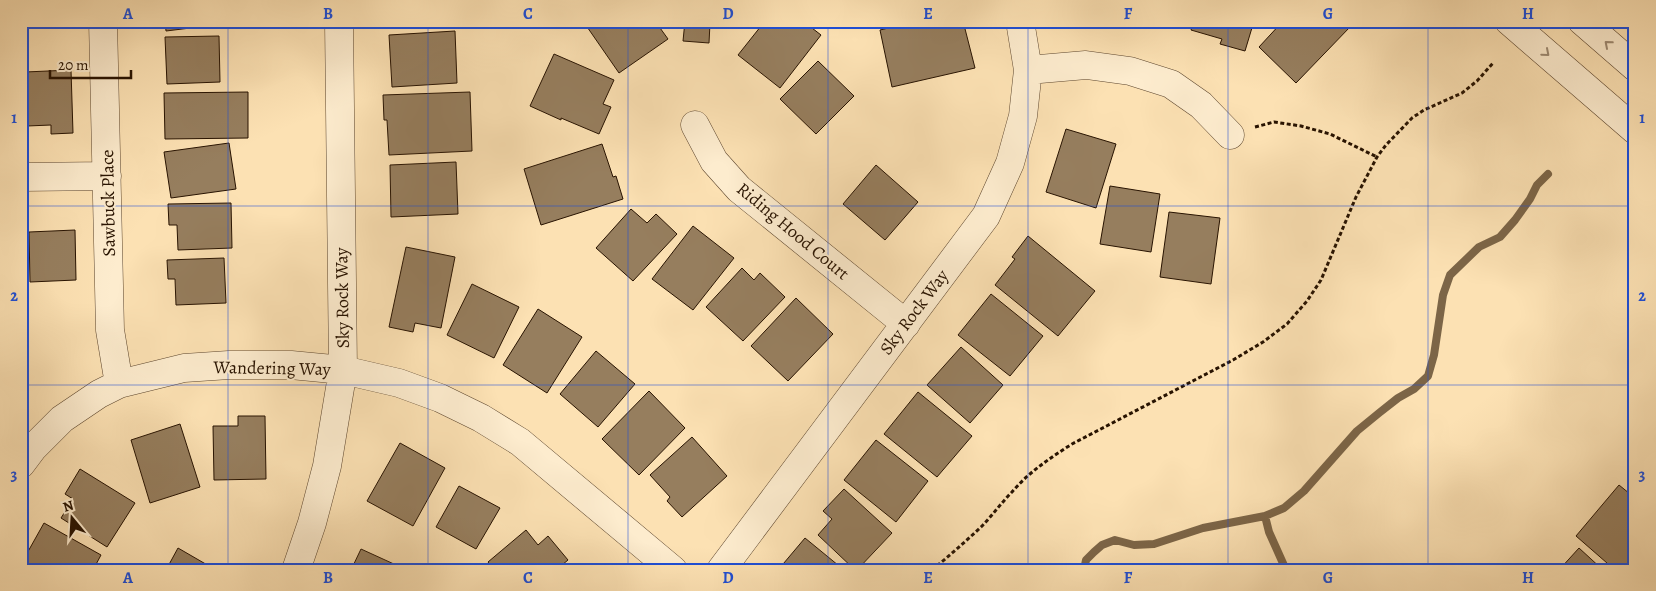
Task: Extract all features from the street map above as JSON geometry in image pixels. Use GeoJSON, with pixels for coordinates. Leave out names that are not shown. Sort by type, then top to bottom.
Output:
{"type":"FeatureCollection","features":[{"type":"Feature","properties":{"kind":"street","name":"Sawbuck Place"},"geometry":{"type":"LineString","coordinates":[[103,21],[110,330],[119,384]]}},
{"type":"Feature","properties":{"kind":"street","name":"Sky Rock Way"},"geometry":{"type":"LineString","coordinates":[[296,570],[312,523],[327,466],[343,370],[338,21]]}},
{"type":"Feature","properties":{"kind":"street","name":"Sky Rock Way"},"geometry":{"type":"LineString","coordinates":[[721,570],[986,216],[1010,163],[1023,116],[1028,70],[1020,21]]}},
{"type":"Feature","properties":{"kind":"street"},"geometry":{"type":"LineString","coordinates":[[1509,21],[1635,130]]}},
{"type":"Feature","properties":{"kind":"street"},"geometry":{"type":"LineString","coordinates":[[1582,21],[1635,67]]}},
{"type":"Feature","properties":{"kind":"street"},"geometry":{"type":"LineString","coordinates":[[1028,70],[1086,65],[1130,70],[1171,84],[1201,105],[1230,135]]}},
{"type":"Feature","properties":{"kind":"street","name":"Riding Hood Court"},"geometry":{"type":"LineString","coordinates":[[696,125],[714,161],[739,189],[906,324]]}},
{"type":"Feature","properties":{"kind":"street"},"geometry":{"type":"LineString","coordinates":[[21,177],[107,176]]}},
{"type":"Feature","properties":{"kind":"street","name":"Wandering Way"},"geometry":{"type":"LineString","coordinates":[[21,464],[62,419],[119,384],[184,368],[229,364],[291,365],[343,370],[399,383],[440,398],[480,418],[520,442],[673,570]]}},
{"type":"Feature","properties":{"kind":"path"},"geometry":{"type":"LineString","coordinates":[[932,570],[964,543],[1012,491],[1052,456],[1233,360],[1263,342],[1287,324],[1307,301],[1321,280],[1345,220],[1377,157],[1412,118],[1424,110],[1462,93],[1477,81],[1493,63]]}},
{"type":"Feature","properties":{"kind":"path"},"geometry":{"type":"LineString","coordinates":[[1230,135],[1274,122],[1330,134],[1377,157]]}},
{"type":"Feature","properties":{"kind":"building"},"geometry":{"type":"Polygon","coordinates":[[[21,21],[66,21],[66,23],[21,27],[21,21]]]}},
{"type":"Feature","properties":{"kind":"building"},"geometry":{"type":"Polygon","coordinates":[[[165,21],[231,21],[231,23],[166,31],[165,21]]]}},
{"type":"Feature","properties":{"kind":"building"},"geometry":{"type":"Polygon","coordinates":[[[385,21],[459,21],[385,24],[385,21]]]}},
{"type":"Feature","properties":{"kind":"building"},"geometry":{"type":"Polygon","coordinates":[[[583,21],[655,21],[668,39],[619,73],[583,21]]]}},
{"type":"Feature","properties":{"kind":"building"},"geometry":{"type":"Polygon","coordinates":[[[685,21],[744,21],[744,25],[710,23],[709,43],[683,41],[685,21]]]}},
{"type":"Feature","properties":{"kind":"building"},"geometry":{"type":"Polygon","coordinates":[[[765,21],[803,21],[821,35],[780,88],[738,55],[765,21]]]}},
{"type":"Feature","properties":{"kind":"building"},"geometry":{"type":"Polygon","coordinates":[[[918,21],[963,21],[975,68],[892,87],[880,30],[918,21]]]}},
{"type":"Feature","properties":{"kind":"building"},"geometry":{"type":"Polygon","coordinates":[[[1194,21],[1254,21],[1245,51],[1220,44],[1222,39],[1191,30],[1194,21]]]}},
{"type":"Feature","properties":{"kind":"building"},"geometry":{"type":"Polygon","coordinates":[[[1283,21],[1344,21],[1350,27],[1296,83],[1259,47],[1283,21]]]}},
{"type":"Feature","properties":{"kind":"building"},"geometry":{"type":"Polygon","coordinates":[[[455,31],[457,83],[392,87],[389,35],[455,31]]]}},
{"type":"Feature","properties":{"kind":"building"},"geometry":{"type":"Polygon","coordinates":[[[219,36],[220,82],[167,84],[165,37],[219,36]]]}},
{"type":"Feature","properties":{"kind":"building"},"geometry":{"type":"Polygon","coordinates":[[[554,54],[614,80],[603,104],[611,107],[599,134],[530,106],[554,54]]]}},
{"type":"Feature","properties":{"kind":"building"},"geometry":{"type":"Polygon","coordinates":[[[818,61],[854,96],[816,134],[780,99],[818,61]]]}},
{"type":"Feature","properties":{"kind":"building"},"geometry":{"type":"Polygon","coordinates":[[[71,70],[73,133],[51,134],[51,125],[27,126],[25,72],[71,70]]]}},
{"type":"Feature","properties":{"kind":"building"},"geometry":{"type":"Polygon","coordinates":[[[248,92],[248,138],[165,139],[164,93],[248,92]]]}},
{"type":"Feature","properties":{"kind":"building"},"geometry":{"type":"Polygon","coordinates":[[[470,92],[472,151],[389,155],[383,95],[470,92]]]}},
{"type":"Feature","properties":{"kind":"building"},"geometry":{"type":"Polygon","coordinates":[[[1066,129],[1116,144],[1096,208],[1046,192],[1066,129]]]}},
{"type":"Feature","properties":{"kind":"building"},"geometry":{"type":"Polygon","coordinates":[[[229,143],[236,189],[171,198],[164,152],[229,143]]]}},
{"type":"Feature","properties":{"kind":"building"},"geometry":{"type":"Polygon","coordinates":[[[602,144],[613,177],[616,176],[623,199],[541,225],[524,169],[602,144]]]}},
{"type":"Feature","properties":{"kind":"building"},"geometry":{"type":"Polygon","coordinates":[[[456,162],[458,214],[391,217],[390,165],[456,162]]]}},
{"type":"Feature","properties":{"kind":"building"},"geometry":{"type":"Polygon","coordinates":[[[876,165],[918,202],[885,240],[843,204],[876,165]]]}},
{"type":"Feature","properties":{"kind":"building"},"geometry":{"type":"Polygon","coordinates":[[[1110,186],[1160,194],[1151,252],[1100,244],[1110,186]]]}},
{"type":"Feature","properties":{"kind":"building"},"geometry":{"type":"Polygon","coordinates":[[[231,203],[232,248],[178,250],[177,225],[169,225],[168,204],[231,203]]]}},
{"type":"Feature","properties":{"kind":"building"},"geometry":{"type":"Polygon","coordinates":[[[631,209],[647,223],[656,214],[677,234],[633,281],[596,248],[631,209]]]}},
{"type":"Feature","properties":{"kind":"building"},"geometry":{"type":"Polygon","coordinates":[[[1169,212],[1220,218],[1211,284],[1160,277],[1169,212]]]}},
{"type":"Feature","properties":{"kind":"building"},"geometry":{"type":"Polygon","coordinates":[[[693,226],[734,258],[693,310],[652,279],[693,226]]]}},
{"type":"Feature","properties":{"kind":"building"},"geometry":{"type":"Polygon","coordinates":[[[75,230],[76,280],[30,282],[29,232],[75,230]]]}},
{"type":"Feature","properties":{"kind":"building"},"geometry":{"type":"Polygon","coordinates":[[[1028,236],[1095,291],[1058,336],[995,285],[1015,259],[1012,257],[1028,236]]]}},
{"type":"Feature","properties":{"kind":"building"},"geometry":{"type":"Polygon","coordinates":[[[406,247],[455,257],[441,328],[415,323],[413,332],[389,327],[406,247]]]}},
{"type":"Feature","properties":{"kind":"building"},"geometry":{"type":"Polygon","coordinates":[[[224,258],[226,303],[176,305],[175,279],[168,279],[167,260],[224,258]]]}},
{"type":"Feature","properties":{"kind":"building"},"geometry":{"type":"Polygon","coordinates":[[[742,268],[754,280],[760,273],[785,297],[743,341],[706,307],[742,268]]]}},
{"type":"Feature","properties":{"kind":"building"},"geometry":{"type":"Polygon","coordinates":[[[472,284],[519,307],[494,358],[447,335],[472,284]]]}},
{"type":"Feature","properties":{"kind":"building"},"geometry":{"type":"Polygon","coordinates":[[[991,294],[1043,336],[1010,376],[958,335],[991,294]]]}},
{"type":"Feature","properties":{"kind":"building"},"geometry":{"type":"Polygon","coordinates":[[[796,298],[833,334],[788,381],[751,346],[796,298]]]}},
{"type":"Feature","properties":{"kind":"building"},"geometry":{"type":"Polygon","coordinates":[[[538,309],[582,337],[547,393],[503,365],[538,309]]]}},
{"type":"Feature","properties":{"kind":"building"},"geometry":{"type":"Polygon","coordinates":[[[961,347],[1003,385],[970,423],[927,385],[961,347]]]}},
{"type":"Feature","properties":{"kind":"building"},"geometry":{"type":"Polygon","coordinates":[[[596,351],[635,384],[598,427],[560,394],[596,351]]]}},
{"type":"Feature","properties":{"kind":"building"},"geometry":{"type":"Polygon","coordinates":[[[649,391],[685,428],[639,475],[602,439],[649,391]]]}},
{"type":"Feature","properties":{"kind":"building"},"geometry":{"type":"Polygon","coordinates":[[[918,392],[972,436],[937,477],[884,434],[918,392]]]}},
{"type":"Feature","properties":{"kind":"building"},"geometry":{"type":"Polygon","coordinates":[[[238,416],[265,416],[266,479],[214,480],[213,426],[238,426],[238,416]]]}},
{"type":"Feature","properties":{"kind":"building"},"geometry":{"type":"Polygon","coordinates":[[[180,424],[200,487],[150,503],[131,440],[180,424]]]}},
{"type":"Feature","properties":{"kind":"building"},"geometry":{"type":"Polygon","coordinates":[[[692,437],[727,476],[682,517],[667,501],[670,497],[650,475],[692,437]]]}},
{"type":"Feature","properties":{"kind":"building"},"geometry":{"type":"Polygon","coordinates":[[[876,440],[928,481],[896,522],[844,480],[876,440]]]}},
{"type":"Feature","properties":{"kind":"building"},"geometry":{"type":"Polygon","coordinates":[[[400,443],[445,468],[413,526],[367,501],[400,443]]]}},
{"type":"Feature","properties":{"kind":"building"},"geometry":{"type":"Polygon","coordinates":[[[80,469],[135,503],[107,547],[61,518],[73,499],[65,494],[80,469]]]}},
{"type":"Feature","properties":{"kind":"building"},"geometry":{"type":"Polygon","coordinates":[[[1619,485],[1635,498],[1635,570],[1615,570],[1576,536],[1619,485]]]}},
{"type":"Feature","properties":{"kind":"building"},"geometry":{"type":"Polygon","coordinates":[[[459,486],[500,508],[476,549],[436,527],[459,486]]]}},
{"type":"Feature","properties":{"kind":"building"},"geometry":{"type":"Polygon","coordinates":[[[844,489],[892,533],[857,570],[818,535],[832,519],[823,511],[844,489]]]}},
{"type":"Feature","properties":{"kind":"building"},"geometry":{"type":"Polygon","coordinates":[[[44,523],[101,555],[93,570],[21,569],[21,564],[44,523]]]}},
{"type":"Feature","properties":{"kind":"building"},"geometry":{"type":"Polygon","coordinates":[[[526,530],[538,545],[548,536],[568,560],[556,570],[494,570],[488,562],[526,530]]]}},
{"type":"Feature","properties":{"kind":"building"},"geometry":{"type":"Polygon","coordinates":[[[805,538],[844,570],[778,570],[805,538]]]}},
{"type":"Feature","properties":{"kind":"building"},"geometry":{"type":"Polygon","coordinates":[[[178,548],[216,570],[166,570],[178,548]]]}},
{"type":"Feature","properties":{"kind":"building"},"geometry":{"type":"Polygon","coordinates":[[[1579,548],[1603,570],[1559,570],[1579,548]]]}},
{"type":"Feature","properties":{"kind":"building"},"geometry":{"type":"Polygon","coordinates":[[[361,549],[407,570],[351,570],[361,549]]]}},
{"type":"Feature","properties":{"kind":"waterway"},"geometry":{"type":"LineString","coordinates":[[1084,570],[1086,560],[1094,552],[1102,545],[1115,540],[1134,545],[1154,544],[1203,528],[1265,516],[1284,508],[1304,491],[1357,431],[1398,398],[1414,389],[1428,376],[1434,355],[1443,295],[1450,275],[1479,247],[1500,237],[1530,199],[1537,185],[1548,174]]}},
{"type":"Feature","properties":{"kind":"waterway"},"geometry":{"type":"LineString","coordinates":[[1265,516],[1269,532],[1286,570]]}}]}
